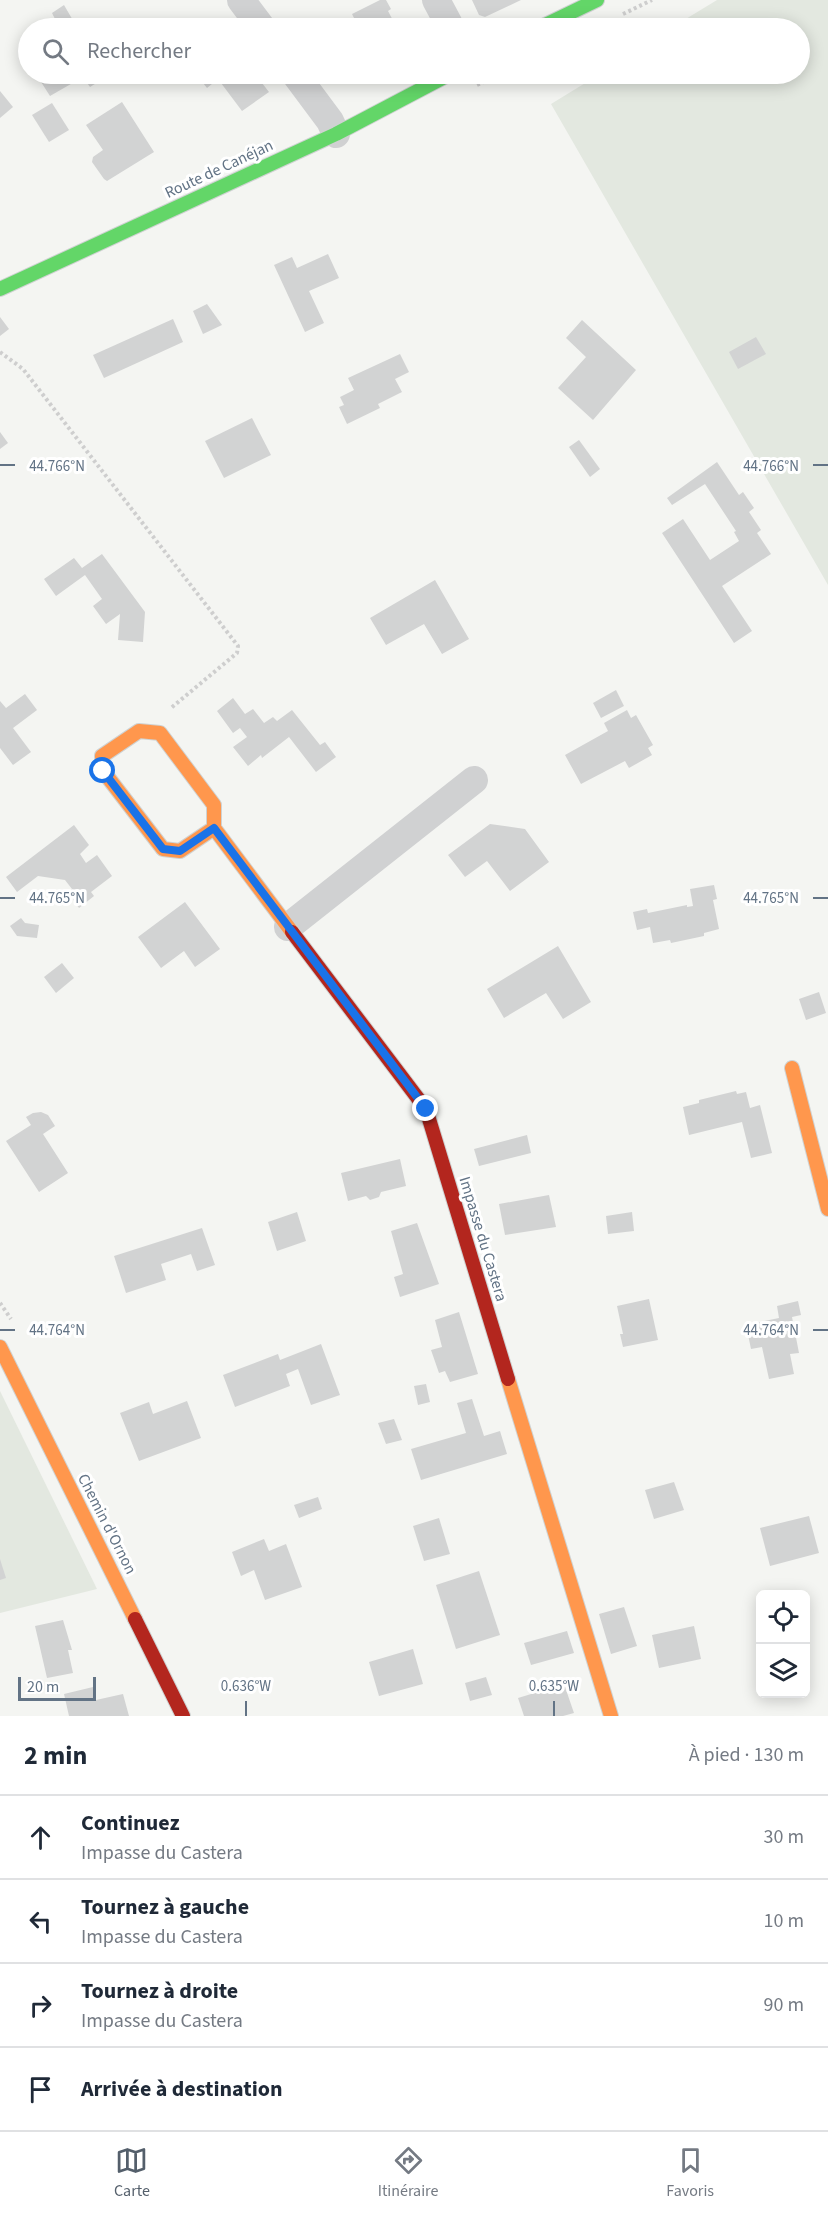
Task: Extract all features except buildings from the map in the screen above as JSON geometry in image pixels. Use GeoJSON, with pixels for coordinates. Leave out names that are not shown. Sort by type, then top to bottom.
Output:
{"type":"FeatureCollection","features":[{"type":"Feature","properties":{"kind":"street"},"geometry":{"type":"LineString","coordinates":[[241,0],[254,18]]}},
{"type":"Feature","properties":{"kind":"street"},"geometry":{"type":"LineString","coordinates":[[436,0],[446,18]]}},
{"type":"Feature","properties":{"kind":"street"},"geometry":{"type":"LineString","coordinates":[[560,18],[597,0]]}},
{"type":"Feature","properties":{"kind":"street"},"geometry":{"type":"LineString","coordinates":[[302,84],[330,121],[336,134]]}},
{"type":"Feature","properties":{"kind":"street","name":"Route de Canéjan"},"geometry":{"type":"LineString","coordinates":[[0,289],[336,134],[431,84]]}},
{"type":"Feature","properties":{"kind":"street"},"geometry":{"type":"LineString","coordinates":[[160,733],[139,731],[102,756],[103,771],[163,849],[180,851],[214,828]]}},
{"type":"Feature","properties":{"kind":"street","name":"Impasse du Castera"},"geometry":{"type":"LineString","coordinates":[[160,733],[214,805],[214,828],[426,1109],[610,1716]]}},
{"type":"Feature","properties":{"kind":"street"},"geometry":{"type":"LineString","coordinates":[[288,927],[474,780]]}},
{"type":"Feature","properties":{"kind":"street"},"geometry":{"type":"LineString","coordinates":[[792,1068],[828,1209]]}},
{"type":"Feature","properties":{"kind":"street","name":"Chemin d'Ornon"},"geometry":{"type":"LineString","coordinates":[[0,1347],[183,1716]]}},
{"type":"Feature","properties":{"kind":"path"},"geometry":{"type":"LineString","coordinates":[[0,352],[23,369],[238,646],[237,653],[174,704],[164,717],[160,733]]}},
{"type":"Feature","properties":{"kind":"shaded area"},"geometry":{"type":"Polygon","coordinates":[[[717,0],[828,0],[828,585],[551,104],[584,84],[810,84],[810,18],[687,18],[717,0]]]}},
{"type":"Feature","properties":{"kind":"shaded area"},"geometry":{"type":"Polygon","coordinates":[[[0,1391],[97,1589],[0,1613],[0,1391]]]}},
{"type":"Feature","properties":{"kind":"traffic: fast"},"geometry":{"type":"LineString","coordinates":[[560,18],[597,0]]}},
{"type":"Feature","properties":{"kind":"traffic: fast"},"geometry":{"type":"LineString","coordinates":[[0,289],[336,134],[431,84]]}},
{"type":"Feature","properties":{"kind":"traffic: slow"},"geometry":{"type":"LineString","coordinates":[[214,828],[180,851],[163,849],[103,771],[102,756],[139,731],[160,733],[214,805],[214,828],[292,932]]}},
{"type":"Feature","properties":{"kind":"traffic: slow"},"geometry":{"type":"LineString","coordinates":[[792,1068],[828,1209]]}},
{"type":"Feature","properties":{"kind":"traffic: slow"},"geometry":{"type":"LineString","coordinates":[[0,1347],[135,1619]]}},
{"type":"Feature","properties":{"kind":"traffic: slow"},"geometry":{"type":"LineString","coordinates":[[508,1379],[611,1716]]}},
{"type":"Feature","properties":{"kind":"traffic: jam"},"geometry":{"type":"LineString","coordinates":[[292,932],[426,1109],[508,1379]]}},
{"type":"Feature","properties":{"kind":"traffic: jam"},"geometry":{"type":"LineString","coordinates":[[135,1619],[183,1716]]}},
{"type":"Feature","properties":{"kind":"route"},"geometry":{"type":"LineString","coordinates":[[103,771],[163,849],[180,851],[214,828],[426,1109]]}}]}
